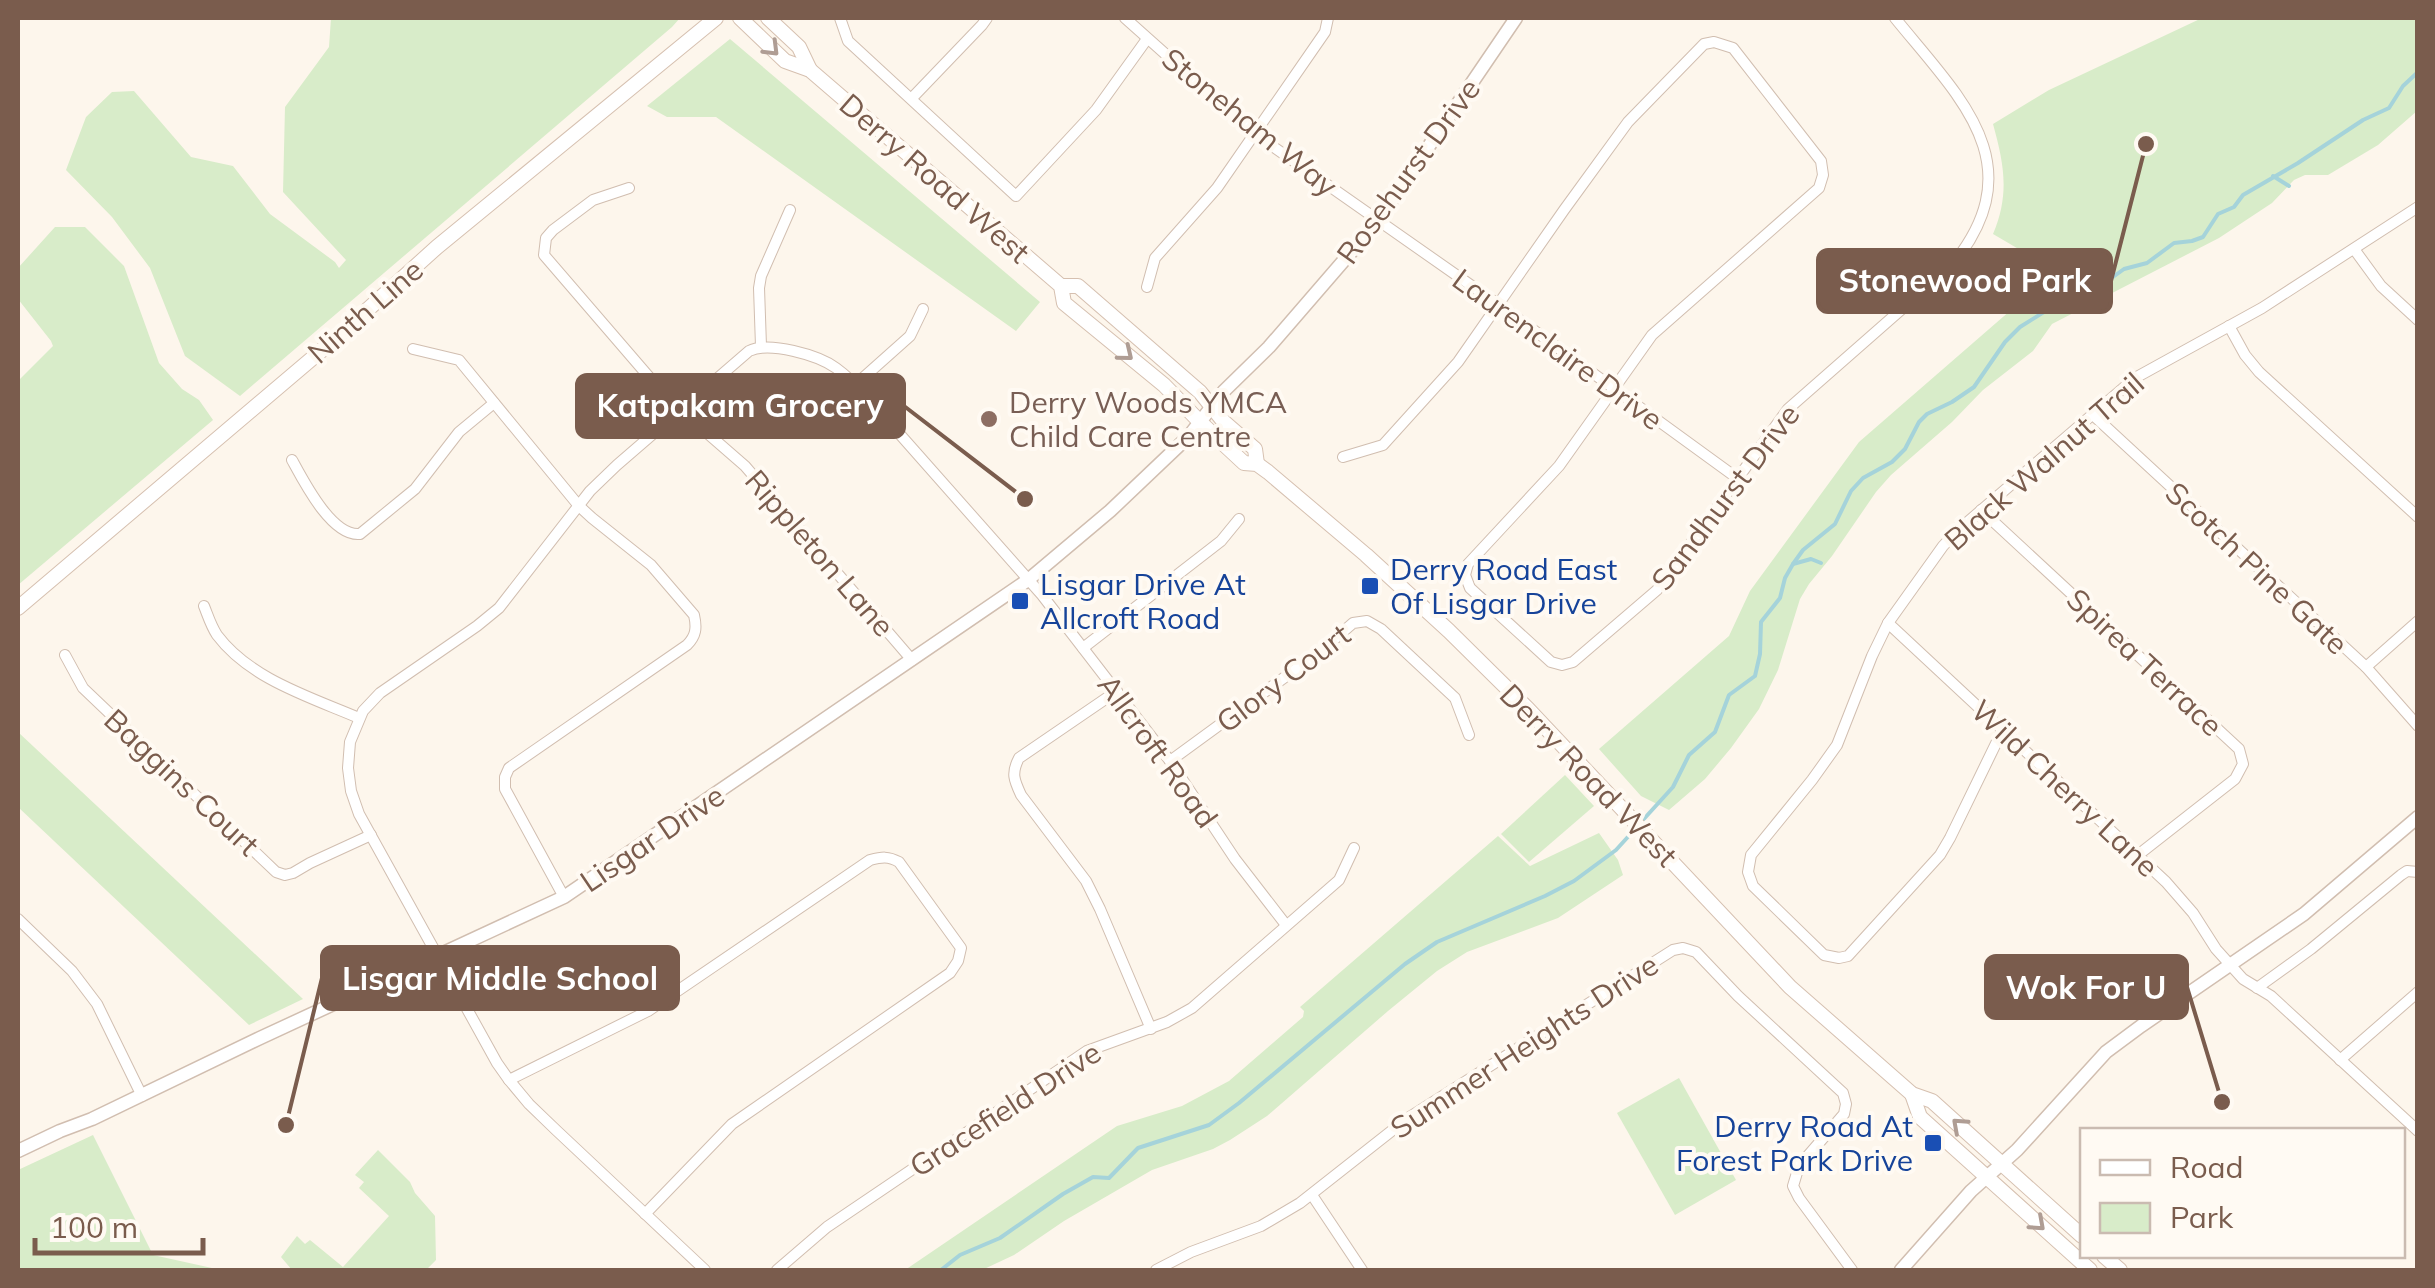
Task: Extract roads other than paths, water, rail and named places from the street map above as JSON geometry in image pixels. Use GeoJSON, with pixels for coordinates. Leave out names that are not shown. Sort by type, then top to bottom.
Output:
{"type":"FeatureCollection","features":[{"type":"Feature","properties":{"kind":"main road","name":"Ninth Line"},"geometry":{"type":"LineString","coordinates":[[18,608],[335,340],[438,247],[716,18]]}},
{"type":"Feature","properties":{"kind":"main road","name":"Derry Road West"},"geometry":{"type":"LineString","coordinates":[[740,18],[785,61],[810,70],[1061,286],[1064,302],[1164,386],[1244,463],[1257,464],[1449,630],[1790,987],[1912,1094],[1932,1101],[2080,1234]]}},
{"type":"Feature","properties":{"kind":"main road","name":"Derry Road West"},"geometry":{"type":"LineString","coordinates":[[768,18],[799,47],[810,70]]}},
{"type":"Feature","properties":{"kind":"main road","name":"Derry Road West"},"geometry":{"type":"LineString","coordinates":[[1061,286],[1078,286],[1200,392],[1255,449],[1257,464]]}},
{"type":"Feature","properties":{"kind":"main road","name":"Derry Road West"},"geometry":{"type":"LineString","coordinates":[[1912,1094],[1920,1118],[2090,1270]]}},
{"type":"Feature","properties":{"kind":"street"},"geometry":{"type":"LineString","coordinates":[[840,18],[848,40],[1016,196],[1096,110],[1147,39]]}},
{"type":"Feature","properties":{"kind":"street"},"geometry":{"type":"LineString","coordinates":[[912,98],[987,18]]}},
{"type":"Feature","properties":{"kind":"street","name":"Stoneham Way"},"geometry":{"type":"LineString","coordinates":[[1124,18],[1255,134],[1378,221]]}},
{"type":"Feature","properties":{"kind":"street"},"geometry":{"type":"LineString","coordinates":[[1146,287],[1155,258],[1217,188],[1326,32],[1328,18]]}},
{"type":"Feature","properties":{"kind":"street","name":"Rosehurst Drive"},"geometry":{"type":"LineString","coordinates":[[1212,408],[1378,221],[1516,18]]}},
{"type":"Feature","properties":{"kind":"street","name":"Sandhurst Drive"},"geometry":{"type":"LineString","coordinates":[[1616,389],[1559,466],[1468,564],[1465,576],[1470,588],[1551,662],[1562,665],[1573,662],[1657,590],[1788,409],[1952,265],[1968,244],[1988,192],[1980,131],[1964,103],[1895,18]]}},
{"type":"Feature","properties":{"kind":"street"},"geometry":{"type":"LineString","coordinates":[[1343,456],[1383,445],[1458,362],[1641,106],[1704,44],[1714,42],[1733,48],[1821,162],[1821,183],[1652,335],[1616,389]]}},
{"type":"Feature","properties":{"kind":"street","name":"Rippleton Lane"},"geometry":{"type":"LineString","coordinates":[[630,188],[593,200],[553,230],[546,238],[544,255],[668,398],[745,466],[912,660]]}},
{"type":"Feature","properties":{"kind":"street","name":"Black Walnut Trail"},"geometry":{"type":"LineString","coordinates":[[2002,728],[1940,855],[1853,951],[1839,958],[1824,955],[1753,886],[1748,862],[1751,855],[1837,745],[1878,641],[1943,546],[2135,378],[2276,299],[2418,207]]}},
{"type":"Feature","properties":{"kind":"street"},"geometry":{"type":"LineString","coordinates":[[705,1270],[542,1117],[497,1063],[354,802],[349,780],[350,742],[359,718],[380,692],[499,608],[617,465],[749,351],[761,346],[761,276],[790,210]]}},
{"type":"Feature","properties":{"kind":"street","name":"Laurenclaire Drive"},"geometry":{"type":"LineString","coordinates":[[1378,221],[1737,478]]}},
{"type":"Feature","properties":{"kind":"street"},"geometry":{"type":"LineString","coordinates":[[2354,248],[2381,286],[2418,320]]}},
{"type":"Feature","properties":{"kind":"street"},"geometry":{"type":"LineString","coordinates":[[855,384],[910,336],[923,308]]}},
{"type":"Feature","properties":{"kind":"street"},"geometry":{"type":"LineString","coordinates":[[2229,326],[2259,372],[2418,517]]}},
{"type":"Feature","properties":{"kind":"street","name":"Allcroft Road"},"geometry":{"type":"LineString","coordinates":[[761,346],[823,360],[855,384],[1083,648],[1170,761],[1235,858],[1286,924]]}},
{"type":"Feature","properties":{"kind":"street"},"geometry":{"type":"LineString","coordinates":[[413,349],[459,360],[580,506],[651,565],[694,615],[694,638],[688,646],[509,768],[504,789],[564,897]]}},
{"type":"Feature","properties":{"kind":"street"},"geometry":{"type":"LineString","coordinates":[[292,460],[310,493],[343,531],[360,534],[415,489],[459,432],[494,403]]}},
{"type":"Feature","properties":{"kind":"street","name":"Lisgar Drive"},"geometry":{"type":"LineString","coordinates":[[18,1151],[564,897],[1028,580],[1110,512],[1212,408]]}},
{"type":"Feature","properties":{"kind":"street","name":"Scotch Pine Gate"},"geometry":{"type":"LineString","coordinates":[[2092,414],[2366,667],[2418,726]]}},
{"type":"Feature","properties":{"kind":"street","name":"Spirea Terrace"},"geometry":{"type":"LineString","coordinates":[[1981,510],[2240,749],[2242,764],[2236,779],[2138,855]]}},
{"type":"Feature","properties":{"kind":"street"},"geometry":{"type":"LineString","coordinates":[[1083,648],[1221,540],[1240,519]]}},
{"type":"Feature","properties":{"kind":"street"},"geometry":{"type":"LineString","coordinates":[[204,606],[220,638],[248,664],[274,681],[359,718]]}},
{"type":"Feature","properties":{"kind":"street","name":"Glory Court"},"geometry":{"type":"LineString","coordinates":[[1170,761],[1360,621],[1381,628],[1455,698],[1470,736]]}},
{"type":"Feature","properties":{"kind":"street"},"geometry":{"type":"LineString","coordinates":[[2366,667],[2418,622]]}},
{"type":"Feature","properties":{"kind":"street","name":"Wild Cherry Lane"},"geometry":{"type":"LineString","coordinates":[[1888,623],[2180,896],[2216,949],[2243,979],[2271,996],[2416,1128]]}},
{"type":"Feature","properties":{"kind":"street","name":"Baggins Court"},"geometry":{"type":"LineString","coordinates":[[65,655],[82,688],[276,872],[293,873],[371,836]]}},
{"type":"Feature","properties":{"kind":"street"},"geometry":{"type":"LineString","coordinates":[[1117,692],[1019,758],[1013,769],[1014,781],[1086,881],[1150,1029]]}},
{"type":"Feature","properties":{"kind":"street"},"geometry":{"type":"LineString","coordinates":[[1901,1270],[1971,1191],[2017,1150],[2106,1052],[2304,914],[2418,817]]}},
{"type":"Feature","properties":{"kind":"street","name":"Gracefield Drive"},"geometry":{"type":"LineString","coordinates":[[777,1270],[827,1227],[1086,1050],[1150,1029],[1192,1008],[1339,880],[1354,848]]}},
{"type":"Feature","properties":{"kind":"street"},"geometry":{"type":"LineString","coordinates":[[509,1080],[648,1011],[870,860],[881,857],[899,862],[961,948],[950,974],[732,1124],[645,1214]]}},
{"type":"Feature","properties":{"kind":"street"},"geometry":{"type":"LineString","coordinates":[[2257,988],[2312,949],[2402,874],[2418,872]]}},
{"type":"Feature","properties":{"kind":"street"},"geometry":{"type":"LineString","coordinates":[[18,920],[72,971],[98,1004],[142,1096]]}},
{"type":"Feature","properties":{"kind":"street","name":"Summer Heights Drive"},"geometry":{"type":"LineString","coordinates":[[1312,1195],[1408,1118],[1672,950],[1684,948],[1696,952],[1843,1093],[1844,1114],[1799,1166],[1793,1186],[1852,1270]]}},
{"type":"Feature","properties":{"kind":"street"},"geometry":{"type":"LineString","coordinates":[[2340,1060],[2418,992]]}},
{"type":"Feature","properties":{"kind":"street"},"geometry":{"type":"LineString","coordinates":[[1156,1270],[1178,1265],[1261,1226],[1312,1195],[1362,1270]]}},
{"type":"Feature","properties":{"kind":"waterway"},"geometry":{"type":"LineString","coordinates":[[1642,821],[1673,787],[1689,755],[1715,732],[1729,695],[1755,676],[1761,622],[1780,598],[1793,564],[1803,550],[1835,524],[1851,491],[1863,478],[1892,462],[1905,449],[1927,414],[1974,387],[2020,327],[2060,302],[2095,290],[2124,269],[2147,263],[2174,243],[2203,237],[2218,214],[2234,207],[2243,195],[2363,120],[2389,108],[2418,72]]}},
{"type":"Feature","properties":{"kind":"waterway"},"geometry":{"type":"LineString","coordinates":[[2273,176],[2289,186]]}},
{"type":"Feature","properties":{"kind":"waterway"},"geometry":{"type":"LineString","coordinates":[[1793,564],[1811,559],[1821,563]]}},
{"type":"Feature","properties":{"kind":"waterway"},"geometry":{"type":"LineString","coordinates":[[941,1270],[960,1255],[1000,1238],[1093,1177],[1109,1178],[1138,1148],[1209,1125],[1405,964],[1437,942],[1574,881],[1616,850],[1636,828]]}},
{"type":"Feature","properties":{"kind":"place","name":"Stonewood Park"},"geometry":{"type":"Point","coordinates":[2146,144]}},
{"type":"Feature","properties":{"kind":"place","name":"Derry Woods YMCA Child Care Centre"},"geometry":{"type":"Point","coordinates":[989,419]}},
{"type":"Feature","properties":{"kind":"place","name":"Katpakam Grocery"},"geometry":{"type":"Point","coordinates":[1025,499]}},
{"type":"Feature","properties":{"kind":"place","name":"Derry Road East Of Lisgar Drive"},"geometry":{"type":"Point","coordinates":[1370,586]}},
{"type":"Feature","properties":{"kind":"place","name":"Lisgar Drive At Allcroft Road"},"geometry":{"type":"Point","coordinates":[1020,601]}},
{"type":"Feature","properties":{"kind":"place","name":"Wok For U"},"geometry":{"type":"Point","coordinates":[2222,1102]}},
{"type":"Feature","properties":{"kind":"place","name":"Lisgar Middle School"},"geometry":{"type":"Point","coordinates":[286,1125]}},
{"type":"Feature","properties":{"kind":"place","name":"Derry Road At Forest Park Drive"},"geometry":{"type":"Point","coordinates":[1933,1143]}}]}
